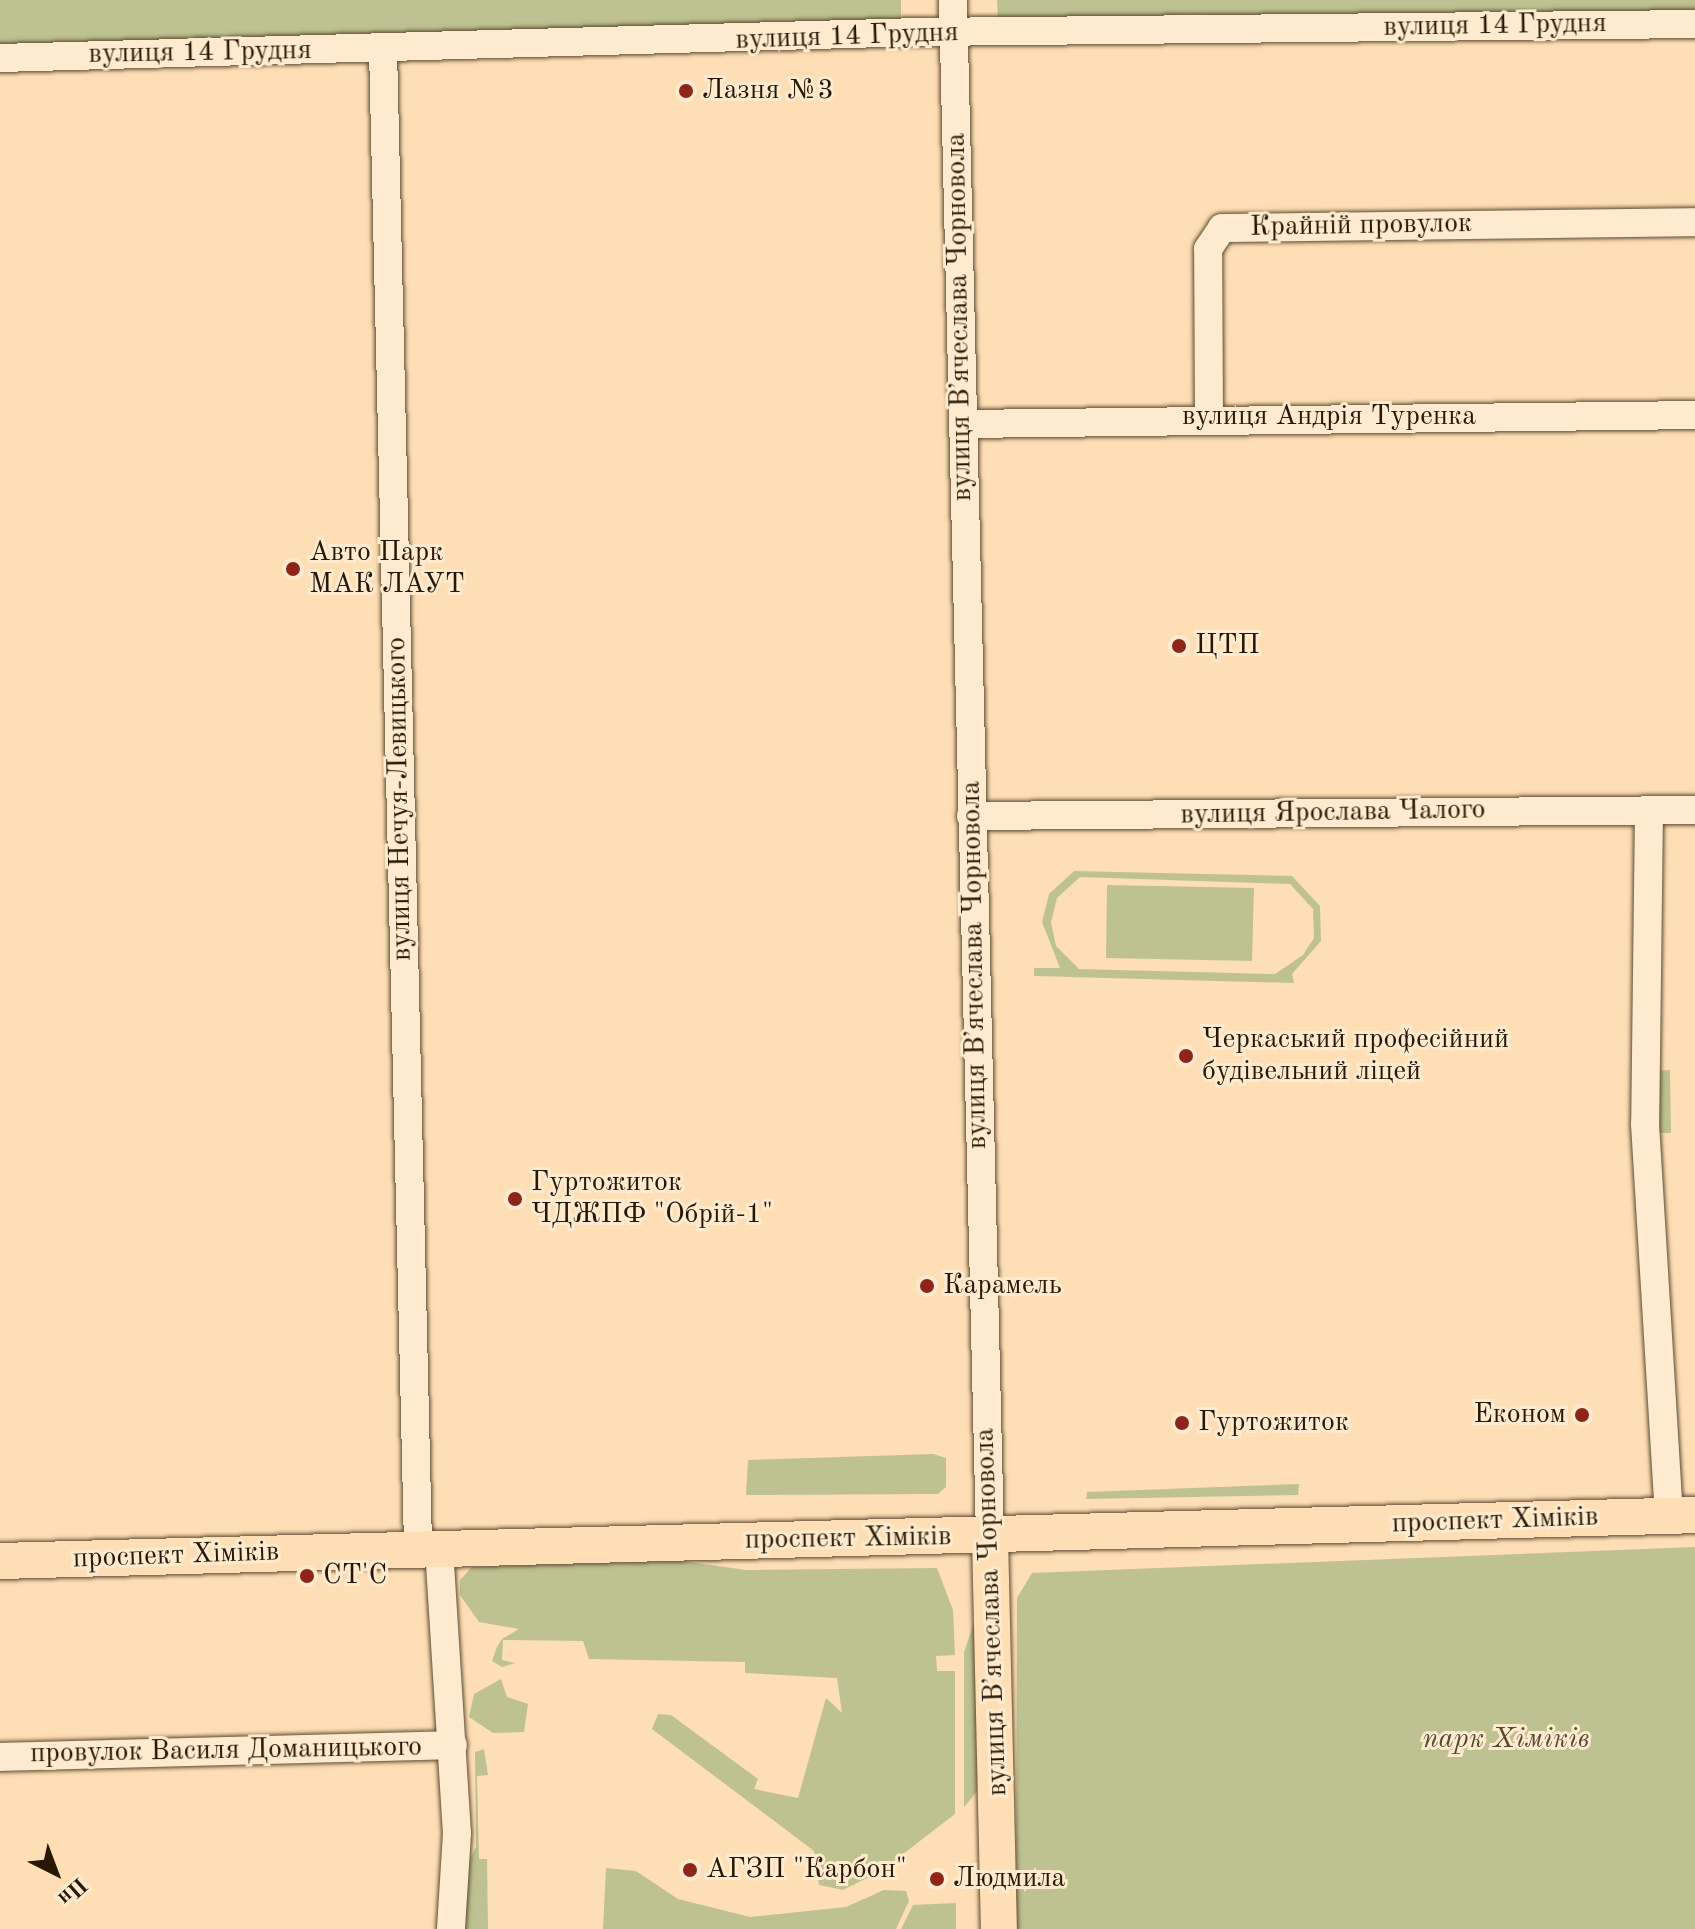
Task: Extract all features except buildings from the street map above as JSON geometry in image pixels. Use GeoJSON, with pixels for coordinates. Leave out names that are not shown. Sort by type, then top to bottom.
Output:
{"type":"FeatureCollection","features":[{"type":"Feature","properties":{"kind":"main road","name":"проспект Хіміків"},"geometry":{"type":"LineString","coordinates":[[0,1561],[990,1537],[1682,1516]]}},
{"type":"Feature","properties":{"kind":"main road","name":"вулиця Вʼячеслава Чорновола"},"geometry":{"type":"LineString","coordinates":[[990,1537],[999,1929]]}},
{"type":"Feature","properties":{"kind":"street","name":"вулиця Вʼячеслава Чорновола"},"geometry":{"type":"LineString","coordinates":[[953,0],[990,1537]]}},
{"type":"Feature","properties":{"kind":"street","name":"вулиця 14 Грудня"},"geometry":{"type":"LineString","coordinates":[[0,58],[954,32],[1695,24]]}},
{"type":"Feature","properties":{"kind":"street","name":"вулиця Нечуя-Левицького"},"geometry":{"type":"LineString","coordinates":[[383,49],[428,1549],[453,1745],[451,1929]]}},
{"type":"Feature","properties":{"kind":"street","name":"Крайній провулок"},"geometry":{"type":"LineString","coordinates":[[1209,417],[1208,249],[1222,228],[1695,222]]}},
{"type":"Feature","properties":{"kind":"street","name":"вулиця Андрія Туренка"},"geometry":{"type":"LineString","coordinates":[[963,424],[1209,417],[1695,415]]}},
{"type":"Feature","properties":{"kind":"street"},"geometry":{"type":"LineString","coordinates":[[1649,810],[1645,1124],[1682,1516]]}},
{"type":"Feature","properties":{"kind":"street","name":"вулиця Ярослава Чалого"},"geometry":{"type":"LineString","coordinates":[[971,816],[1695,810]]}},
{"type":"Feature","properties":{"kind":"street","name":"провулок Василя Доманицького"},"geometry":{"type":"LineString","coordinates":[[0,1757],[453,1745]]}},
{"type":"Feature","properties":{"kind":"green space"},"geometry":{"type":"Polygon","coordinates":[[[0,0],[901,0],[901,22],[0,48],[0,0]]]}},
{"type":"Feature","properties":{"kind":"green space"},"geometry":{"type":"Polygon","coordinates":[[[997,0],[1695,0],[1695,15],[1221,21],[1201,14],[998,22],[997,0]]]}},
{"type":"Feature","properties":{"kind":"green space"},"geometry":{"type":"Polygon","coordinates":[[[1074,871],[1292,876],[1320,906],[1321,941],[1292,974],[1294,983],[1034,976],[1034,968],[1060,968],[1042,922],[1049,894],[1074,871]],[[1080,877],[1057,898],[1051,922],[1056,946],[1079,969],[1275,974],[1303,955],[1314,938],[1313,909],[1290,884],[1080,877]]]}},
{"type":"Feature","properties":{"kind":"green space"},"geometry":{"type":"Polygon","coordinates":[[[1107,885],[1254,888],[1252,961],[1106,958],[1107,885]]]}},
{"type":"Feature","properties":{"kind":"green space"},"geometry":{"type":"Polygon","coordinates":[[[1670,1070],[1671,1133],[1657,1133],[1656,1071],[1670,1070]]]}},
{"type":"Feature","properties":{"kind":"green space"},"geometry":{"type":"Polygon","coordinates":[[[933,1454],[946,1458],[946,1487],[938,1494],[746,1495],[748,1460],[933,1454]]]}},
{"type":"Feature","properties":{"kind":"green space"},"geometry":{"type":"Polygon","coordinates":[[[1299,1484],[1298,1495],[1086,1499],[1087,1492],[1299,1484]]]}},
{"type":"Feature","properties":{"kind":"green space","name":"парк Хіміків"},"geometry":{"type":"Polygon","coordinates":[[[1695,1547],[1695,1929],[1016,1929],[1017,1598],[1032,1573],[1695,1547]]]}},
{"type":"Feature","properties":{"kind":"green space"},"geometry":{"type":"Polygon","coordinates":[[[682,1561],[746,1570],[937,1568],[953,1610],[955,1655],[936,1656],[937,1671],[955,1671],[955,1814],[881,1871],[843,1890],[819,1885],[814,1851],[652,1729],[658,1714],[671,1715],[758,1779],[754,1789],[798,1798],[826,1698],[842,1713],[837,1678],[745,1673],[745,1662],[589,1659],[583,1641],[503,1640],[502,1660],[515,1663],[502,1667],[492,1661],[497,1647],[502,1639],[519,1629],[479,1622],[460,1595],[460,1580],[472,1567],[682,1561]]]}},
{"type":"Feature","properties":{"kind":"green space"},"geometry":{"type":"Polygon","coordinates":[[[975,1620],[979,1789],[964,1807],[964,1652],[975,1620]]]}},
{"type":"Feature","properties":{"kind":"green space"},"geometry":{"type":"Polygon","coordinates":[[[501,1679],[507,1697],[528,1704],[524,1732],[493,1733],[469,1717],[474,1694],[501,1679]]]}},
{"type":"Feature","properties":{"kind":"green space"},"geometry":{"type":"Polygon","coordinates":[[[484,1749],[488,1775],[477,1776],[479,1859],[487,1859],[488,1929],[462,1929],[461,1877],[476,1847],[475,1752],[484,1749]]]}},
{"type":"Feature","properties":{"kind":"green space"},"geometry":{"type":"Polygon","coordinates":[[[606,1868],[636,1871],[678,1899],[750,1917],[846,1907],[884,1890],[906,1891],[909,1901],[896,1929],[603,1929],[606,1868]]]}},
{"type":"Feature","properties":{"kind":"green space"},"geometry":{"type":"Polygon","coordinates":[[[956,1903],[956,1929],[901,1929],[913,1905],[956,1903]]]}},
{"type":"Feature","properties":{"kind":"place","name":"Лазня №3"},"geometry":{"type":"Point","coordinates":[686,91]}},
{"type":"Feature","properties":{"kind":"place","name":"Авто Парк МАК ЛАУТ"},"geometry":{"type":"Point","coordinates":[293,569]}},
{"type":"Feature","properties":{"kind":"place","name":"ЦТП"},"geometry":{"type":"Point","coordinates":[1179,646]}},
{"type":"Feature","properties":{"kind":"place","name":"Черкаський професійний будівельний ліцей"},"geometry":{"type":"Point","coordinates":[1186,1056]}},
{"type":"Feature","properties":{"kind":"place","name":"Гуртожиток ЧДЖПФ \"Обрій-1\""},"geometry":{"type":"Point","coordinates":[515,1199]}},
{"type":"Feature","properties":{"kind":"place","name":"Карамель"},"geometry":{"type":"Point","coordinates":[927,1286]}},
{"type":"Feature","properties":{"kind":"place","name":"Економ"},"geometry":{"type":"Point","coordinates":[1582,1415]}},
{"type":"Feature","properties":{"kind":"place","name":"Гуртожиток"},"geometry":{"type":"Point","coordinates":[1182,1423]}},
{"type":"Feature","properties":{"kind":"place","name":"СТ'С"},"geometry":{"type":"Point","coordinates":[307,1576]}},
{"type":"Feature","properties":{"kind":"place","name":"АГЗП \"Карбон\""},"geometry":{"type":"Point","coordinates":[690,1870]}},
{"type":"Feature","properties":{"kind":"place","name":"Людмила"},"geometry":{"type":"Point","coordinates":[937,1879]}}]}
